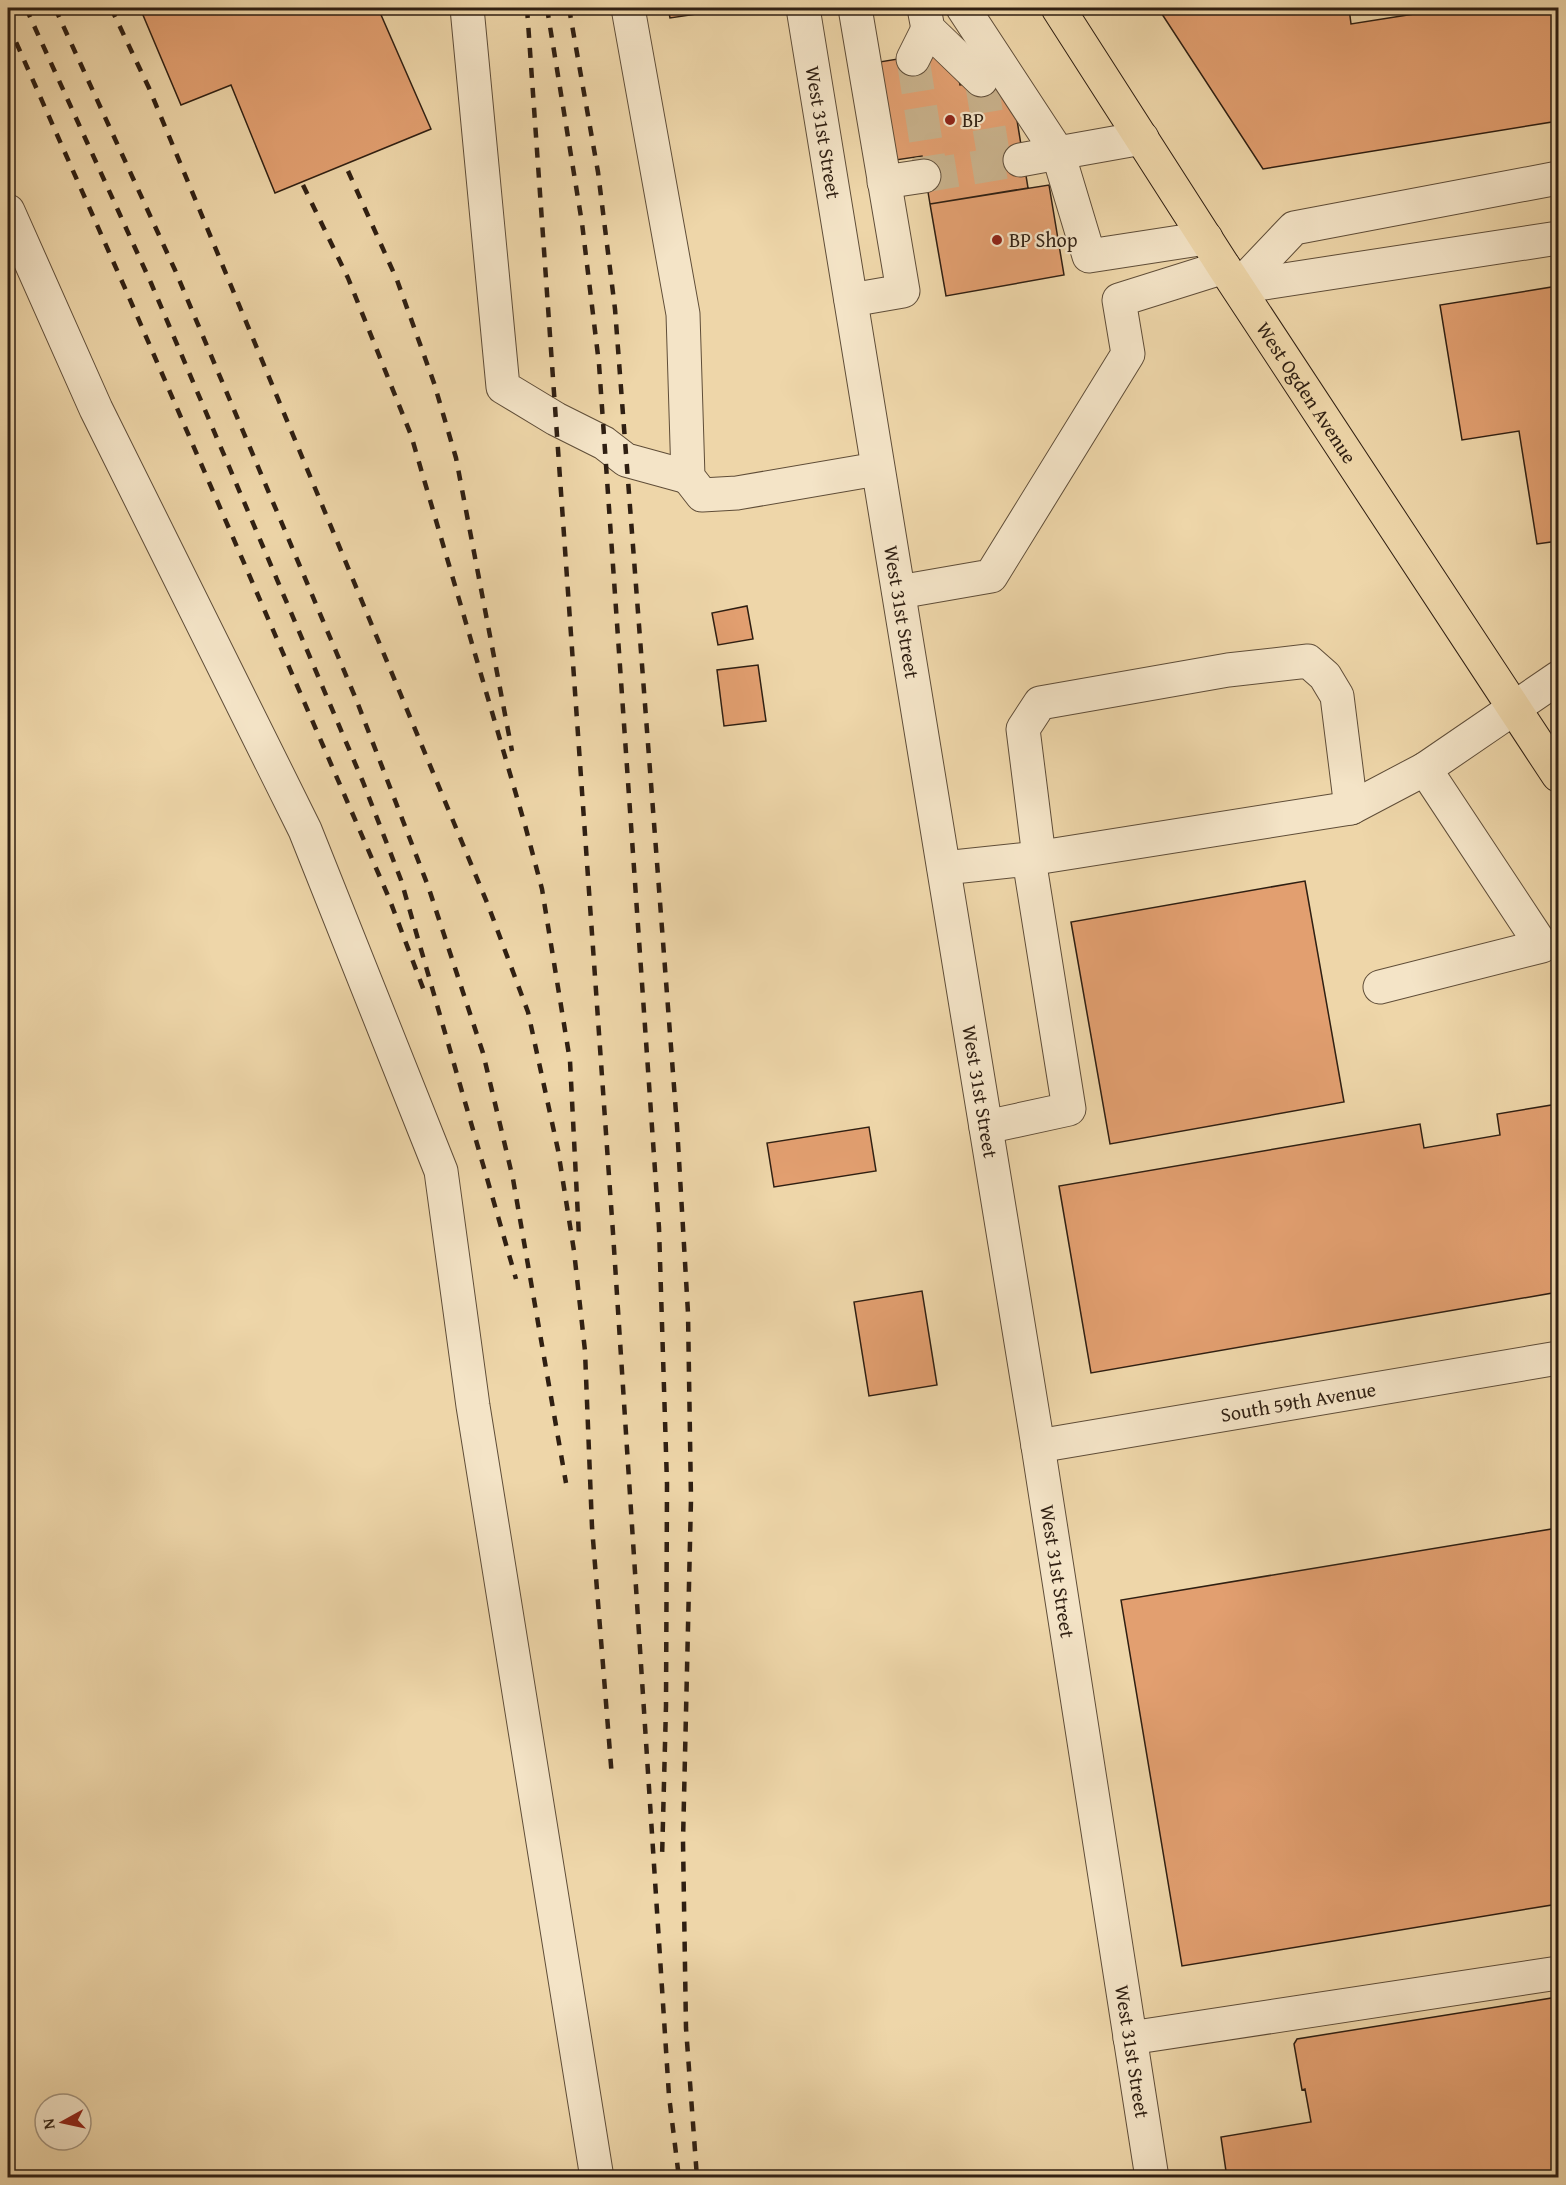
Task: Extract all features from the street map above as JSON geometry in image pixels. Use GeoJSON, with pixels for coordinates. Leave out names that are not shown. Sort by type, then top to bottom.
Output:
{"type":"FeatureCollection","features":[{"type":"Feature","properties":{"kind":"main road","name":"West Ogden Avenue"},"geometry":{"type":"LineString","coordinates":[[1058,8],[1231,277],[1558,775]]}},
{"type":"Feature","properties":{"kind":"street"},"geometry":{"type":"LineString","coordinates":[[467,8],[503,387],[556,420],[604,443],[626,460],[688,477]]}},
{"type":"Feature","properties":{"kind":"street"},"geometry":{"type":"LineString","coordinates":[[628,8],[683,314],[688,477],[702,495],[737,493],[877,469]]}},
{"type":"Feature","properties":{"kind":"street","name":"West 31st Street"},"geometry":{"type":"LineString","coordinates":[[803,8],[1038,1446],[1152,2178]]}},
{"type":"Feature","properties":{"kind":"street"},"geometry":{"type":"LineString","coordinates":[[851,300],[903,291],[855,8]]}},
{"type":"Feature","properties":{"kind":"street"},"geometry":{"type":"LineString","coordinates":[[963,8],[1058,153],[1089,255],[1206,238]]}},
{"type":"Feature","properties":{"kind":"street"},"geometry":{"type":"LineString","coordinates":[[913,59],[926,18]]}},
{"type":"Feature","properties":{"kind":"street"},"geometry":{"type":"LineString","coordinates":[[926,18],[981,80]]}},
{"type":"Feature","properties":{"kind":"street"},"geometry":{"type":"LineString","coordinates":[[1020,160],[1142,138]]}},
{"type":"Feature","properties":{"kind":"street"},"geometry":{"type":"LineString","coordinates":[[884,182],[924,176]]}},
{"type":"Feature","properties":{"kind":"street"},"geometry":{"type":"LineString","coordinates":[[1231,277],[1294,228],[1558,178]]}},
{"type":"Feature","properties":{"kind":"street"},"geometry":{"type":"LineString","coordinates":[[8,211],[96,409],[304,830],[441,1171],[473,1406],[597,2178]]}},
{"type":"Feature","properties":{"kind":"street"},"geometry":{"type":"LineString","coordinates":[[899,592],[991,576],[1128,354],[1119,300],[1231,277],[1558,238]]}},
{"type":"Feature","properties":{"kind":"street"},"geometry":{"type":"LineString","coordinates":[[986,1127],[1069,1109],[1034,858],[1023,729],[1040,703],[1228,670],[1308,661],[1325,676],[1337,696],[1351,808]]}},
{"type":"Feature","properties":{"kind":"street"},"geometry":{"type":"LineString","coordinates":[[944,868],[1034,858],[1351,808],[1425,769],[1558,678]]}},
{"type":"Feature","properties":{"kind":"street"},"geometry":{"type":"LineString","coordinates":[[1380,987],[1542,946],[1425,769]]}},
{"type":"Feature","properties":{"kind":"street","name":"South 59th Avenue"},"geometry":{"type":"LineString","coordinates":[[1038,1446],[1558,1358]]}},
{"type":"Feature","properties":{"kind":"street"},"geometry":{"type":"LineString","coordinates":[[1130,2038],[1558,1973]]}},
{"type":"Feature","properties":{"kind":"building"},"geometry":{"type":"Polygon","coordinates":[[[140,8],[378,8],[431,129],[275,193],[231,85],[181,105],[140,8]]]}},
{"type":"Feature","properties":{"kind":"building"},"geometry":{"type":"Polygon","coordinates":[[[668,8],[710,8],[711,12],[670,18],[668,8]]]}},
{"type":"Feature","properties":{"kind":"building"},"geometry":{"type":"Polygon","coordinates":[[[1158,8],[1349,8],[1351,24],[1439,10],[1439,8],[1558,8],[1558,121],[1263,169],[1158,8]]]}},
{"type":"Feature","properties":{"kind":"building","name":"BP"},"geometry":{"type":"Polygon","coordinates":[[[953,50],[960,85],[1010,77],[1028,188],[930,204],[922,156],[889,161],[873,63],[953,50]]]}},
{"type":"Feature","properties":{"kind":"building","name":"BP Shop"},"geometry":{"type":"Polygon","coordinates":[[[1049,185],[1064,275],[946,296],[930,204],[1049,185]]]}},
{"type":"Feature","properties":{"kind":"building"},"geometry":{"type":"Polygon","coordinates":[[[1558,286],[1558,541],[1537,544],[1519,431],[1462,440],[1440,305],[1558,286]]]}},
{"type":"Feature","properties":{"kind":"building"},"geometry":{"type":"Polygon","coordinates":[[[747,606],[753,639],[718,645],[712,613],[747,606]]]}},
{"type":"Feature","properties":{"kind":"building"},"geometry":{"type":"Polygon","coordinates":[[[758,665],[766,721],[724,726],[717,670],[758,665]]]}},
{"type":"Feature","properties":{"kind":"building"},"geometry":{"type":"Polygon","coordinates":[[[1305,881],[1344,1102],[1110,1144],[1071,922],[1305,881]]]}},
{"type":"Feature","properties":{"kind":"building"},"geometry":{"type":"Polygon","coordinates":[[[1558,1104],[1558,1292],[1091,1373],[1059,1186],[1420,1124],[1424,1148],[1500,1135],[1497,1114],[1558,1104]]]}},
{"type":"Feature","properties":{"kind":"building"},"geometry":{"type":"Polygon","coordinates":[[[869,1127],[876,1171],[774,1187],[767,1143],[869,1127]]]}},
{"type":"Feature","properties":{"kind":"building"},"geometry":{"type":"Polygon","coordinates":[[[922,1291],[937,1385],[869,1396],[854,1302],[922,1291]]]}},
{"type":"Feature","properties":{"kind":"building"},"geometry":{"type":"Polygon","coordinates":[[[1558,1528],[1558,1904],[1182,1966],[1121,1600],[1558,1528]]]}},
{"type":"Feature","properties":{"kind":"building"},"geometry":{"type":"Polygon","coordinates":[[[1558,1997],[1558,2178],[1227,2178],[1221,2137],[1311,2122],[1305,2089],[1302,2090],[1294,2044],[1297,2039],[1558,1997]]]}},
{"type":"Feature","properties":{"kind":"tunnel"},"geometry":{"type":"LineString","coordinates":[[913,59],[931,174]]}},
{"type":"Feature","properties":{"kind":"tunnel"},"geometry":{"type":"LineString","coordinates":[[981,80],[995,164]]}},
{"type":"Feature","properties":{"kind":"tunnel"},"geometry":{"type":"LineString","coordinates":[[924,176],[1020,160]]}},
{"type":"Feature","properties":{"kind":"railway"},"geometry":{"type":"LineString","coordinates":[[26,8],[151,283],[363,782],[401,880],[516,1279]]}},
{"type":"Feature","properties":{"kind":"railway"},"geometry":{"type":"LineString","coordinates":[[55,8],[175,270],[356,699],[428,886],[483,1053],[513,1179],[566,1483]]}},
{"type":"Feature","properties":{"kind":"railway"},"geometry":{"type":"LineString","coordinates":[[111,8],[149,88],[488,905],[528,1012],[558,1150],[574,1251],[585,1351],[592,1527],[612,1778]]}},
{"type":"Feature","properties":{"kind":"railway"},"geometry":{"type":"LineString","coordinates":[[527,8],[613,1233],[669,2096],[679,2178]]}},
{"type":"Feature","properties":{"kind":"railway"},"geometry":{"type":"LineString","coordinates":[[547,8],[582,223],[599,364],[659,1228],[667,1484],[666,1706],[662,1859]]}},
{"type":"Feature","properties":{"kind":"railway"},"geometry":{"type":"LineString","coordinates":[[569,8],[598,172],[615,309],[677,1126],[688,1313],[691,1499],[683,1841],[686,2028],[697,2178]]}},
{"type":"Feature","properties":{"kind":"railway"},"geometry":{"type":"LineString","coordinates":[[8,24],[389,898],[426,996]]}},
{"type":"Feature","properties":{"kind":"railway"},"geometry":{"type":"LineString","coordinates":[[348,171],[397,280],[434,383],[456,458],[512,751]]}},
{"type":"Feature","properties":{"kind":"railway"},"geometry":{"type":"LineString","coordinates":[[303,185],[348,278],[411,435],[542,889],[570,1061],[579,1237]]}},
{"type":"Feature","properties":{"kind":"place","name":"BP"},"geometry":{"type":"Point","coordinates":[950,120]}},
{"type":"Feature","properties":{"kind":"place","name":"BP Shop"},"geometry":{"type":"Point","coordinates":[997,240]}}]}
